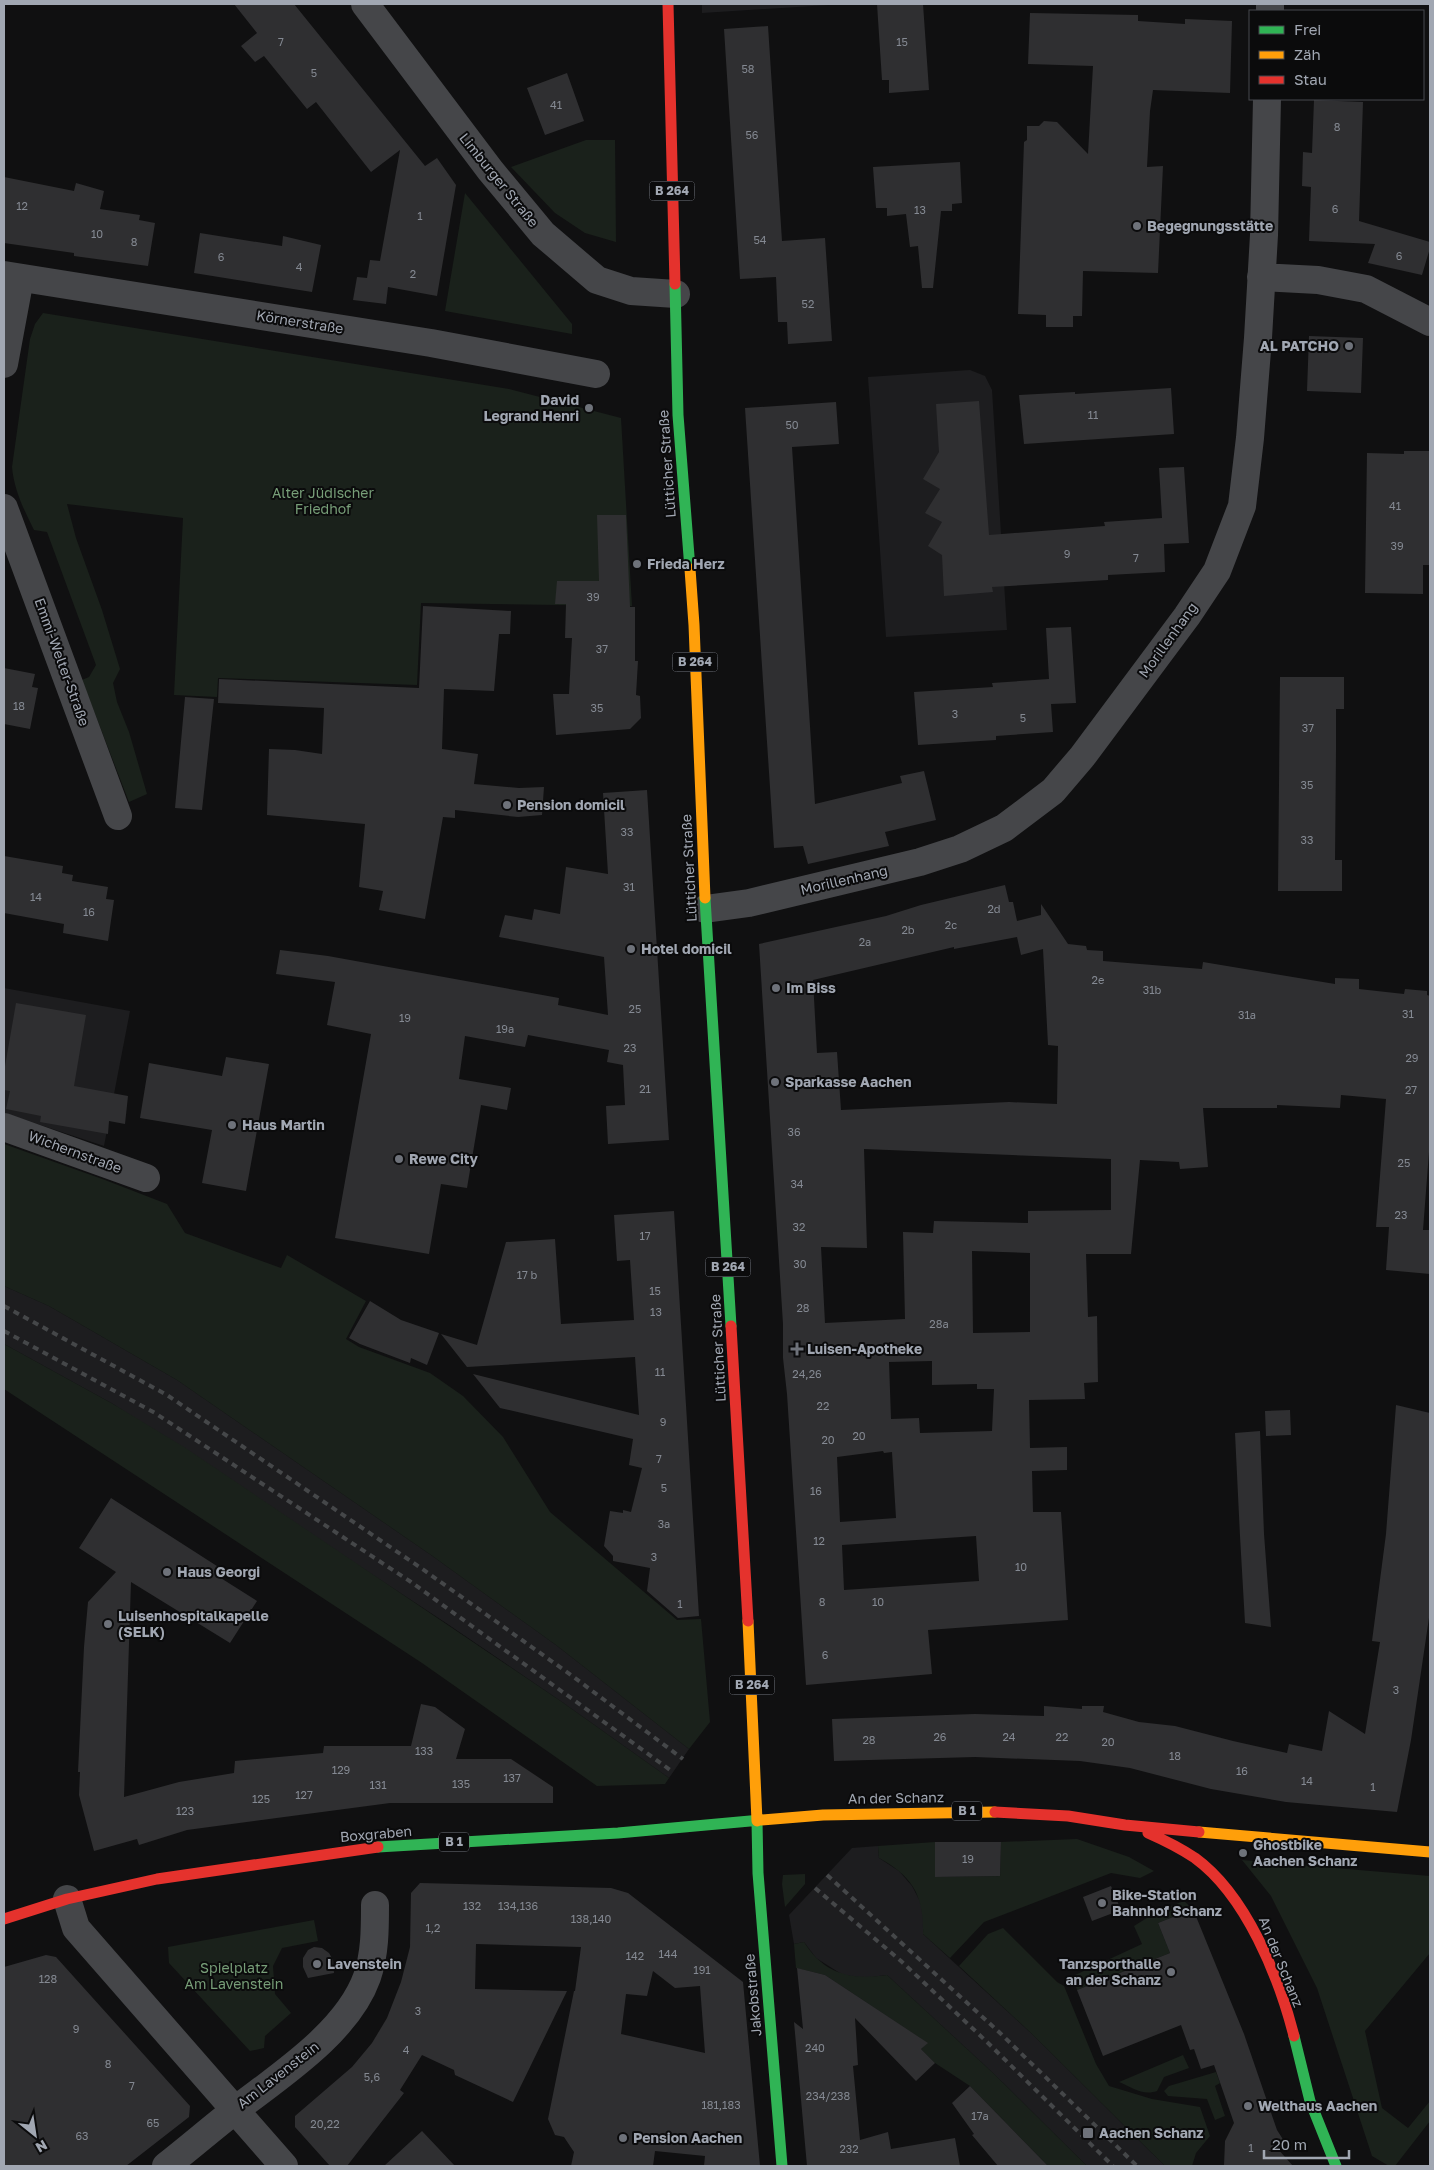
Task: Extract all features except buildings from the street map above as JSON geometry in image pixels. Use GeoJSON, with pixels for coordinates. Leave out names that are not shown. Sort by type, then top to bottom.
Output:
{"type":"FeatureCollection","features":[{"type":"Feature","properties":{"kind":"main road","name":"Lütticher Straße"},"geometry":{"type":"LineString","coordinates":[[668,4],[678,415],[694,625],[704,909],[715,1052],[747,1588],[756,1821]]}},
{"type":"Feature","properties":{"kind":"main road","name":"An der Schanz"},"geometry":{"type":"LineString","coordinates":[[756,1821],[871,1813],[1000,1812],[1068,1816],[1125,1825],[1430,1852]]}},
{"type":"Feature","properties":{"kind":"main road","name":"Boxgraben"},"geometry":{"type":"LineString","coordinates":[[4,1919],[67,1900],[157,1878],[369,1848],[618,1833],[756,1821]]}},
{"type":"Feature","properties":{"kind":"main road","name":"Jakobstraße"},"geometry":{"type":"LineString","coordinates":[[756,1821],[758,1874],[782,2166]]}},
{"type":"Feature","properties":{"kind":"main road","name":"An der Schanz"},"geometry":{"type":"LineString","coordinates":[[1125,1825],[1163,1839],[1188,1853],[1208,1868],[1228,1887],[1246,1915],[1258,1938],[1273,1976],[1293,2032],[1307,2093],[1336,2166]]}},
{"type":"Feature","properties":{"kind":"street","name":"Limburger Straße"},"geometry":{"type":"LineString","coordinates":[[365,4],[490,170],[543,234],[597,280],[631,291],[676,294]]}},
{"type":"Feature","properties":{"kind":"street","name":"Morillenhang"},"geometry":{"type":"LineString","coordinates":[[704,909],[749,903],[920,862],[960,849],[1004,828],[1053,791],[1082,757],[1187,616],[1217,571],[1242,506],[1250,438],[1261,277],[1267,100]]}},
{"type":"Feature","properties":{"kind":"street"},"geometry":{"type":"LineString","coordinates":[[4,364],[12,276]]}},
{"type":"Feature","properties":{"kind":"street","name":"Körnerstraße"},"geometry":{"type":"LineString","coordinates":[[12,276],[432,343],[596,374]]}},
{"type":"Feature","properties":{"kind":"street"},"geometry":{"type":"LineString","coordinates":[[1261,277],[1318,280],[1366,289],[1430,322]]}},
{"type":"Feature","properties":{"kind":"street","name":"Emmi-Welter-Straße"},"geometry":{"type":"LineString","coordinates":[[4,508],[118,816]]}},
{"type":"Feature","properties":{"kind":"street","name":"Wichernstraße"},"geometry":{"type":"LineString","coordinates":[[4,1127],[146,1178]]}},
{"type":"Feature","properties":{"kind":"street","name":"Am Lavenstein"},"geometry":{"type":"LineString","coordinates":[[67,1900],[76,1928],[235,2110],[284,2074],[326,2037],[353,2003],[367,1977],[375,1938],[375,1905]]}},
{"type":"Feature","properties":{"kind":"street"},"geometry":{"type":"LineString","coordinates":[[166,2166],[235,2110],[284,2166]]}},
{"type":"Feature","properties":{"kind":"shaded area"},"geometry":{"type":"Polygon","coordinates":[[[702,4],[844,4],[702,13],[702,4]]]}},
{"type":"Feature","properties":{"kind":"shaded area"},"geometry":{"type":"Polygon","coordinates":[[[970,370],[985,376],[992,390],[1007,630],[886,637],[868,377],[970,370]]]}},
{"type":"Feature","properties":{"kind":"shaded area"},"geometry":{"type":"Polygon","coordinates":[[[4,988],[130,1011],[104,1146],[4,1113],[4,988]]]}},
{"type":"Feature","properties":{"kind":"shaded area"},"geometry":{"type":"Polygon","coordinates":[[[4,1286],[49,1306],[177,1380],[431,1555],[556,1645],[689,1749],[669,1778],[446,1623],[113,1404],[4,1344],[4,1286]]]}},
{"type":"Feature","properties":{"kind":"shaded area"},"geometry":{"type":"Polygon","coordinates":[[[878,1846],[879,1858],[899,1871],[912,1886],[923,1907],[923,1934],[1031,2033],[1165,2166],[1087,2166],[993,2073],[887,1975],[865,1978],[843,1975],[816,1958],[804,1942],[794,1944],[789,1915],[852,1848],[878,1846]]]}},
{"type":"Feature","properties":{"kind":"green space"},"geometry":{"type":"Polygon","coordinates":[[[586,140],[615,140],[616,242],[585,233],[555,213],[511,167],[586,140]]]}},
{"type":"Feature","properties":{"kind":"green space"},"geometry":{"type":"Polygon","coordinates":[[[465,193],[572,324],[572,334],[445,311],[465,193]]]}},
{"type":"Feature","properties":{"kind":"green space","name":"Alter Jüdischer Friedhof"},"geometry":{"type":"Polygon","coordinates":[[[43,313],[509,389],[621,418],[632,606],[421,603],[417,685],[218,678],[217,697],[174,695],[183,518],[67,504],[76,538],[102,610],[120,669],[113,683],[117,702],[129,732],[147,794],[129,802],[82,680],[89,677],[96,665],[47,532],[34,530],[20,500],[13,475],[12,467],[30,339],[35,324],[43,313]]]}},
{"type":"Feature","properties":{"kind":"green space"},"geometry":{"type":"Polygon","coordinates":[[[4,1144],[167,1204],[185,1233],[281,1268],[287,1255],[366,1301],[346,1339],[359,1347],[430,1373],[463,1396],[503,1437],[550,1512],[677,1620],[701,1619],[710,1722],[689,1749],[556,1645],[431,1555],[177,1380],[49,1306],[4,1286],[4,1144]]]}},
{"type":"Feature","properties":{"kind":"green space"},"geometry":{"type":"Polygon","coordinates":[[[4,1344],[113,1404],[184,1447],[562,1702],[669,1778],[665,1784],[597,1786],[422,1663],[4,1389],[4,1344]]]}},
{"type":"Feature","properties":{"kind":"green space"},"geometry":{"type":"Polygon","coordinates":[[[1077,1839],[1129,1857],[1154,1871],[1140,1878],[1111,1873],[984,1922],[950,1958],[923,1934],[921,1908],[914,1888],[900,1872],[879,1858],[878,1846],[935,1842],[936,1877],[1000,1876],[1001,1842],[1077,1839]]]}},
{"type":"Feature","properties":{"kind":"green space"},"geometry":{"type":"Polygon","coordinates":[[[1242,1860],[1430,1876],[1430,1953],[1365,2031],[1382,2108],[1408,2128],[1430,2101],[1430,2121],[1395,2166],[1389,2166],[1372,2156],[1317,1988],[1271,1896],[1242,1860]]]}},
{"type":"Feature","properties":{"kind":"green space"},"geometry":{"type":"Polygon","coordinates":[[[805,1874],[805,1884],[785,1907],[782,1884],[783,1875],[805,1874]]]}},
{"type":"Feature","properties":{"kind":"green space"},"geometry":{"type":"Polygon","coordinates":[[[1184,1901],[1193,1909],[1158,1923],[1170,1953],[1077,1990],[1073,1976],[1142,1944],[1134,1926],[1158,1911],[1184,1901]]]}},
{"type":"Feature","properties":{"kind":"green space","name":"Spielplatz Am Lavenstein"},"geometry":{"type":"Polygon","coordinates":[[[314,1920],[318,1941],[282,1948],[273,1966],[275,1994],[291,2013],[265,2036],[264,2048],[250,2051],[169,1963],[168,1947],[314,1920]]]}},
{"type":"Feature","properties":{"kind":"green space"},"geometry":{"type":"Polygon","coordinates":[[[1003,1928],[1057,1982],[1064,1986],[1096,2064],[1109,2086],[1152,2099],[1200,2107],[1210,2136],[1196,2153],[1192,2166],[1165,2166],[1031,2033],[959,1966],[988,1934],[1003,1928]]]}},
{"type":"Feature","properties":{"kind":"green space"},"geometry":{"type":"Polygon","coordinates":[[[804,1942],[821,1962],[840,1973],[862,1977],[887,1975],[993,2073],[1087,2166],[1048,2166],[970,2086],[935,2063],[921,2049],[926,2044],[920,2038],[825,1975],[796,1968],[794,1944],[804,1942]]]}},
{"type":"Feature","properties":{"kind":"green space"},"geometry":{"type":"Polygon","coordinates":[[[1183,2055],[1189,2068],[1164,2077],[1157,2091],[1142,2092],[1119,2082],[1183,2055]]]}},
{"type":"Feature","properties":{"kind":"green space"},"geometry":{"type":"Polygon","coordinates":[[[1216,2072],[1220,2083],[1215,2086],[1225,2116],[1215,2120],[1207,2099],[1168,2096],[1164,2091],[1169,2086],[1216,2072]]]}},
{"type":"Feature","properties":{"kind":"railway"},"geometry":{"type":"LineString","coordinates":[[4,1306],[167,1395],[421,1568],[571,1675],[683,1759]]}},
{"type":"Feature","properties":{"kind":"railway"},"geometry":{"type":"LineString","coordinates":[[4,1331],[155,1413],[411,1582],[673,1772]]}},
{"type":"Feature","properties":{"kind":"railway"},"geometry":{"type":"LineString","coordinates":[[827,1875],[999,2032],[1137,2166]]}},
{"type":"Feature","properties":{"kind":"railway"},"geometry":{"type":"LineString","coordinates":[[815,1888],[901,1961],[987,2042],[1113,2166]]}},
{"type":"Feature","properties":{"kind":"traffic: fast"},"geometry":{"type":"LineString","coordinates":[[675,284],[678,415],[690,569]]}},
{"type":"Feature","properties":{"kind":"traffic: fast"},"geometry":{"type":"LineString","coordinates":[[705,898],[731,1326]]}},
{"type":"Feature","properties":{"kind":"traffic: fast"},"geometry":{"type":"LineString","coordinates":[[378,1847],[618,1833],[761,1820]]}},
{"type":"Feature","properties":{"kind":"traffic: fast"},"geometry":{"type":"LineString","coordinates":[[757,1821],[758,1873],[782,2166]]}},
{"type":"Feature","properties":{"kind":"traffic: fast"},"geometry":{"type":"LineString","coordinates":[[1294,2036],[1310,2101],[1336,2166]]}},
{"type":"Feature","properties":{"kind":"traffic: slow"},"geometry":{"type":"LineString","coordinates":[[690,569],[705,898]]}},
{"type":"Feature","properties":{"kind":"traffic: slow"},"geometry":{"type":"LineString","coordinates":[[748,1621],[757,1821]]}},
{"type":"Feature","properties":{"kind":"traffic: slow"},"geometry":{"type":"LineString","coordinates":[[761,1820],[823,1815],[995,1812]]}},
{"type":"Feature","properties":{"kind":"traffic: slow"},"geometry":{"type":"LineString","coordinates":[[1199,1832],[1430,1852]]}},
{"type":"Feature","properties":{"kind":"traffic: jam"},"geometry":{"type":"LineString","coordinates":[[668,4],[675,284]]}},
{"type":"Feature","properties":{"kind":"traffic: jam"},"geometry":{"type":"LineString","coordinates":[[731,1326],[748,1621]]}},
{"type":"Feature","properties":{"kind":"traffic: jam"},"geometry":{"type":"LineString","coordinates":[[995,1812],[1068,1816],[1125,1825],[1199,1832]]}},
{"type":"Feature","properties":{"kind":"traffic: jam"},"geometry":{"type":"LineString","coordinates":[[1148,1833],[1172,1844],[1195,1858],[1230,1893],[1245,1915],[1270,1964],[1288,2013],[1294,2036]]}},
{"type":"Feature","properties":{"kind":"traffic: jam"},"geometry":{"type":"LineString","coordinates":[[4,1919],[67,1899],[157,1879],[378,1847]]}},
{"type":"Feature","properties":{"kind":"place","name":"Begegnungsstätte"},"geometry":{"type":"Point","coordinates":[1137,226]}},
{"type":"Feature","properties":{"kind":"place","name":"AL PATCHO"},"geometry":{"type":"Point","coordinates":[1349,346]}},
{"type":"Feature","properties":{"kind":"place","name":"David Legrand Henri"},"geometry":{"type":"Point","coordinates":[589,408]}},
{"type":"Feature","properties":{"kind":"place","name":"Frieda Herz"},"geometry":{"type":"Point","coordinates":[637,564]}},
{"type":"Feature","properties":{"kind":"place","name":"Pension domicil"},"geometry":{"type":"Point","coordinates":[507,805]}},
{"type":"Feature","properties":{"kind":"place","name":"Hotel domicil"},"geometry":{"type":"Point","coordinates":[631,949]}},
{"type":"Feature","properties":{"kind":"place","name":"Im Biss"},"geometry":{"type":"Point","coordinates":[776,988]}},
{"type":"Feature","properties":{"kind":"place","name":"Sparkasse Aachen"},"geometry":{"type":"Point","coordinates":[775,1082]}},
{"type":"Feature","properties":{"kind":"place","name":"Haus Martin"},"geometry":{"type":"Point","coordinates":[232,1125]}},
{"type":"Feature","properties":{"kind":"place","name":"Rewe City"},"geometry":{"type":"Point","coordinates":[399,1159]}},
{"type":"Feature","properties":{"kind":"place","name":"Luisen-Apotheke"},"geometry":{"type":"Point","coordinates":[797,1349]}},
{"type":"Feature","properties":{"kind":"place","name":"Haus Georgi"},"geometry":{"type":"Point","coordinates":[167,1572]}},
{"type":"Feature","properties":{"kind":"place","name":"Luisenhospitalkapelle (SELK)"},"geometry":{"type":"Point","coordinates":[108,1624]}},
{"type":"Feature","properties":{"kind":"place","name":"Ghostbike Aachen Schanz"},"geometry":{"type":"Point","coordinates":[1243,1853]}},
{"type":"Feature","properties":{"kind":"place","name":"Bike-Station Bahnhof Schanz"},"geometry":{"type":"Point","coordinates":[1102,1903]}},
{"type":"Feature","properties":{"kind":"place","name":"Lavenstein"},"geometry":{"type":"Point","coordinates":[317,1964]}},
{"type":"Feature","properties":{"kind":"place","name":"Tanzsporthalle an der Schanz"},"geometry":{"type":"Point","coordinates":[1171,1972]}},
{"type":"Feature","properties":{"kind":"place","name":"Welthaus Aachen"},"geometry":{"type":"Point","coordinates":[1248,2106]}},
{"type":"Feature","properties":{"kind":"place","name":"Aachen Schanz"},"geometry":{"type":"Point","coordinates":[1088,2133]}},
{"type":"Feature","properties":{"kind":"place","name":"Pension Aachen"},"geometry":{"type":"Point","coordinates":[623,2138]}}]}
